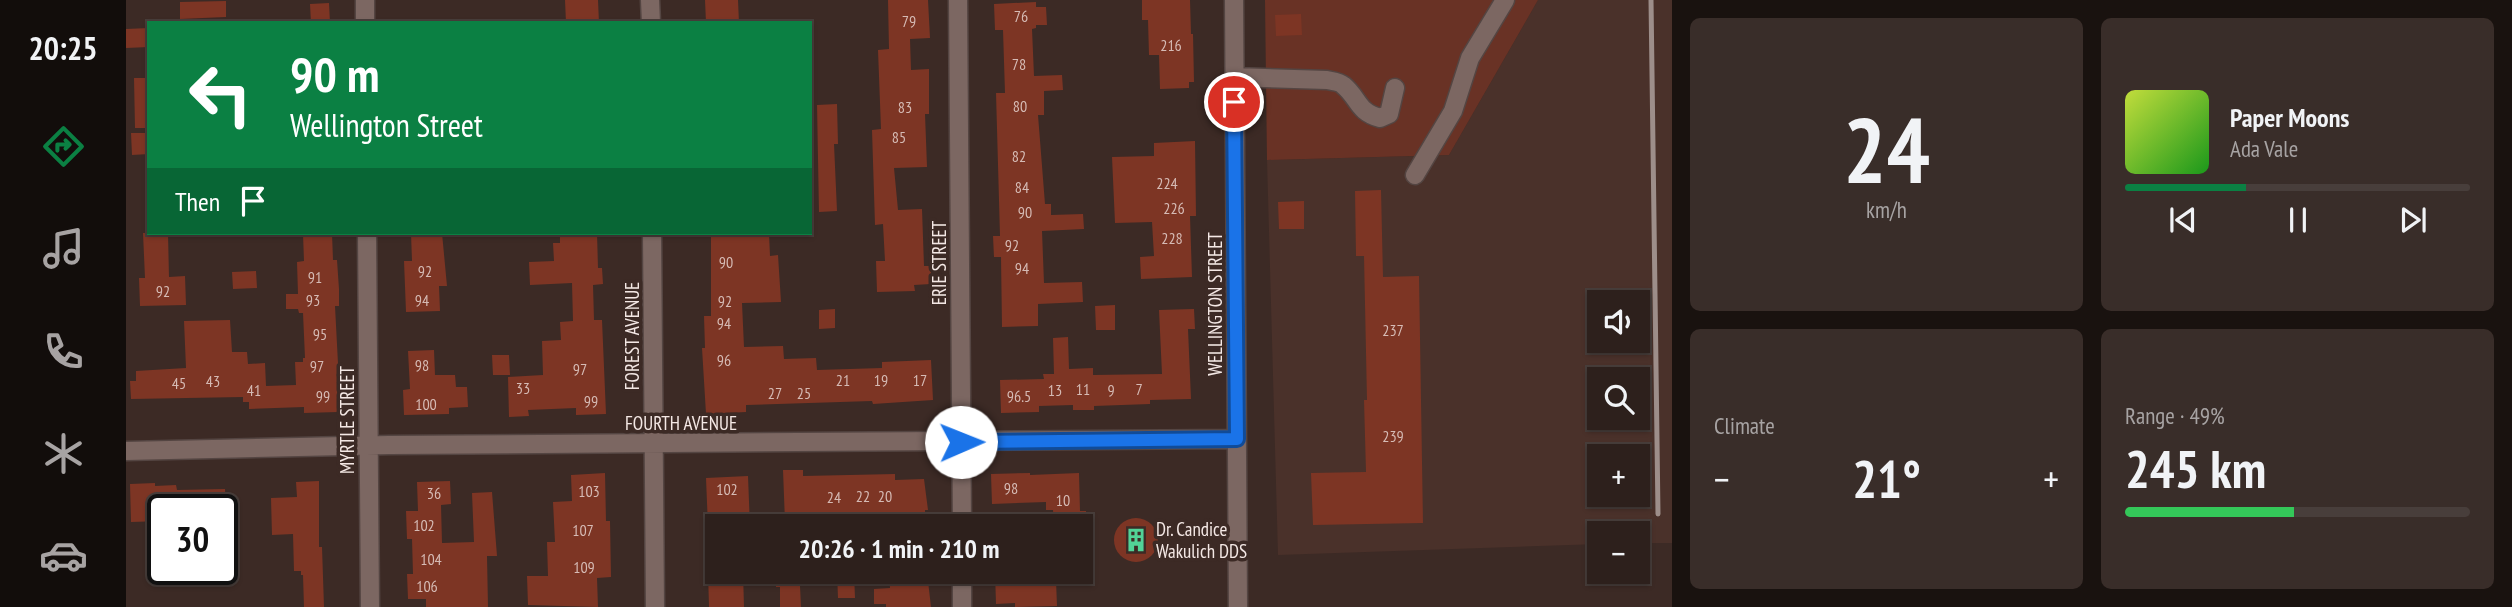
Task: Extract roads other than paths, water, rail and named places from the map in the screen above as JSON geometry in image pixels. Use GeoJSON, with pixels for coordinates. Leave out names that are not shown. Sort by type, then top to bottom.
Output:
{"type":"FeatureCollection","features":[{"type":"Feature","properties":{"kind":"street"},"geometry":{"type":"LineString","coordinates":[[365,0],[365,21]]}},
{"type":"Feature","properties":{"kind":"street"},"geometry":{"type":"LineString","coordinates":[[650,0],[651,21]]}},
{"type":"Feature","properties":{"kind":"street","name":"ERIE STREET"},"geometry":{"type":"LineString","coordinates":[[958,0],[962,514]]}},
{"type":"Feature","properties":{"kind":"street","name":"WELLINGTON STREET"},"geometry":{"type":"LineString","coordinates":[[1234,0],[1238,607]]}},
{"type":"Feature","properties":{"kind":"street"},"geometry":{"type":"LineString","coordinates":[[1415,175],[1452,111],[1470,58],[1505,0]]}},
{"type":"Feature","properties":{"kind":"street"},"geometry":{"type":"LineString","coordinates":[[1234,77],[1327,80],[1342,84],[1369,115],[1380,118],[1389,114],[1395,88]]}},
{"type":"Feature","properties":{"kind":"street","name":"MYRTLE STREET"},"geometry":{"type":"LineString","coordinates":[[367,235],[370,607]]}},
{"type":"Feature","properties":{"kind":"street","name":"FOREST AVENUE"},"geometry":{"type":"LineString","coordinates":[[652,235],[655,607]]}},
{"type":"Feature","properties":{"kind":"street","name":"FOURTH AVENUE"},"geometry":{"type":"LineString","coordinates":[[126,451],[368,445],[1237,439]]}},
{"type":"Feature","properties":{"kind":"street"},"geometry":{"type":"LineString","coordinates":[[962,584],[962,607]]}},
{"type":"Feature","properties":{"kind":"railway"},"geometry":{"type":"LineString","coordinates":[[1651,0],[1658,514]]}},
{"type":"Feature","properties":{"kind":"place","name":"Dr. Candice Wakulich DDS"},"geometry":{"type":"Point","coordinates":[1136,540]}}]}
